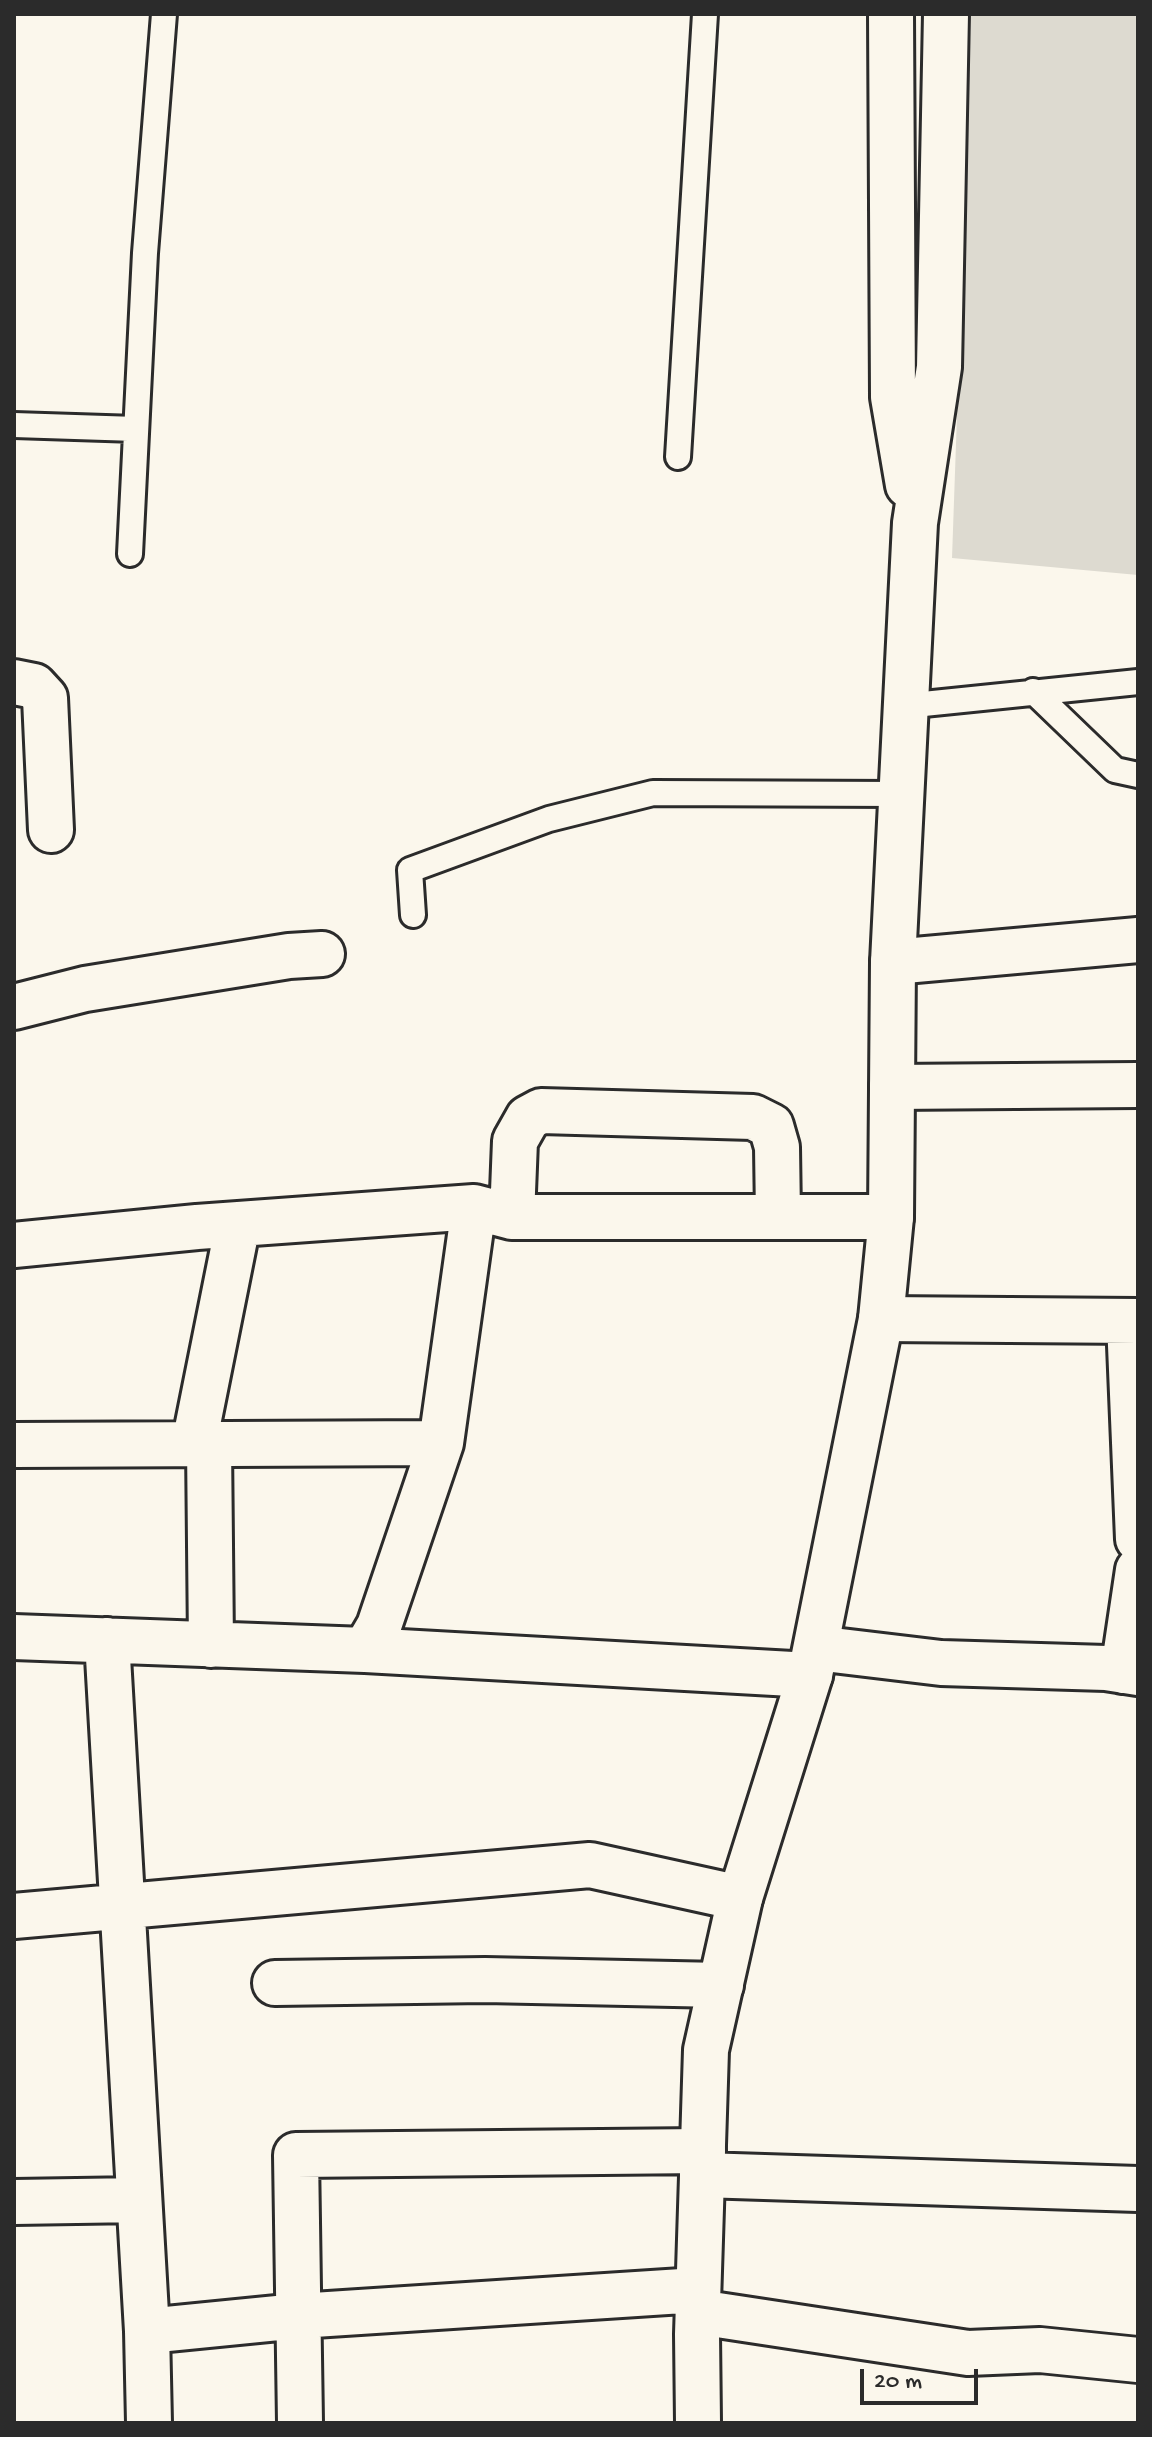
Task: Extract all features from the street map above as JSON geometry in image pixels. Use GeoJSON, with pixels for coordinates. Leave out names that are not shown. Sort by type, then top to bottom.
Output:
{"type":"FeatureCollection","features":[{"type":"Feature","properties":{"kind":"street"},"geometry":{"type":"LineString","coordinates":[[891,14],[893,397],[915,523]]}},
{"type":"Feature","properties":{"kind":"street"},"geometry":{"type":"LineString","coordinates":[[698,2423],[698,2301],[706,2050],[740,1898],[813,1662],[881,1319],[891,1217],[893,962],[899,794],[915,523],[939,367],[946,14]]}},
{"type":"Feature","properties":{"kind":"street"},"geometry":{"type":"LineString","coordinates":[[14,682],[34,686],[45,698],[51,830]]}},
{"type":"Feature","properties":{"kind":"street"},"geometry":{"type":"LineString","coordinates":[[893,962],[1138,940]]}},
{"type":"Feature","properties":{"kind":"street"},"geometry":{"type":"LineString","coordinates":[[14,1007],[85,989],[289,956],[322,954]]}},
{"type":"Feature","properties":{"kind":"street"},"geometry":{"type":"LineString","coordinates":[[892,1087],[1138,1085]]}},
{"type":"Feature","properties":{"kind":"street"},"geometry":{"type":"LineString","coordinates":[[365,1650],[379,1626],[441,1443],[493,1212],[515,1141],[528,1118],[541,1111],[753,1117],[771,1126],[777,1147],[778,1216]]}},
{"type":"Feature","properties":{"kind":"street"},"geometry":{"type":"LineString","coordinates":[[14,1245],[238,1224],[493,1212],[891,1217]]}},
{"type":"Feature","properties":{"kind":"street"},"geometry":{"type":"LineString","coordinates":[[211,1645],[202,1444],[238,1224]]}},
{"type":"Feature","properties":{"kind":"street"},"geometry":{"type":"LineString","coordinates":[[881,1319],[1134,1321],[1138,1539]]}},
{"type":"Feature","properties":{"kind":"street"},"geometry":{"type":"LineString","coordinates":[[14,1445],[441,1443]]}},
{"type":"Feature","properties":{"kind":"street"},"geometry":{"type":"LineString","coordinates":[[14,1637],[365,1650],[941,1663],[1131,1672],[1138,1570]]}},
{"type":"Feature","properties":{"kind":"street"},"geometry":{"type":"LineString","coordinates":[[107,1640],[120,1908],[147,2331],[149,2423]]}},
{"type":"Feature","properties":{"kind":"street"},"geometry":{"type":"LineString","coordinates":[[14,1916],[590,1865],[740,1898]]}},
{"type":"Feature","properties":{"kind":"street"},"geometry":{"type":"LineString","coordinates":[[275,1983],[485,1980],[721,1985]]}},
{"type":"Feature","properties":{"kind":"street"},"geometry":{"type":"LineString","coordinates":[[300,2423],[296,2155],[703,2163],[1138,2189]]}},
{"type":"Feature","properties":{"kind":"street"},"geometry":{"type":"LineString","coordinates":[[14,2202],[139,2200]]}},
{"type":"Feature","properties":{"kind":"street"},"geometry":{"type":"LineString","coordinates":[[147,2331],[298,2316],[698,2301],[968,2353],[1040,2350],[1138,2360]]}},
{"type":"Feature","properties":{"kind":"lane"},"geometry":{"type":"LineString","coordinates":[[130,554],[145,253],[164,14]]}},
{"type":"Feature","properties":{"kind":"lane"},"geometry":{"type":"LineString","coordinates":[[678,457],[705,14]]}},
{"type":"Feature","properties":{"kind":"lane"},"geometry":{"type":"LineString","coordinates":[[14,425],[136,429]]}},
{"type":"Feature","properties":{"kind":"lane"},"geometry":{"type":"LineString","coordinates":[[904,706],[1138,682]]}},
{"type":"Feature","properties":{"kind":"lane"},"geometry":{"type":"LineString","coordinates":[[1033,691],[1115,770],[1138,775]]}},
{"type":"Feature","properties":{"kind":"lane"},"geometry":{"type":"LineString","coordinates":[[413,915],[410,870],[579,811],[653,793],[899,794]]}},
{"type":"Feature","properties":{"kind":"shaded area"},"geometry":{"type":"Polygon","coordinates":[[[971,14],[1138,14],[1138,575],[952,558],[971,14]]]}}]}
